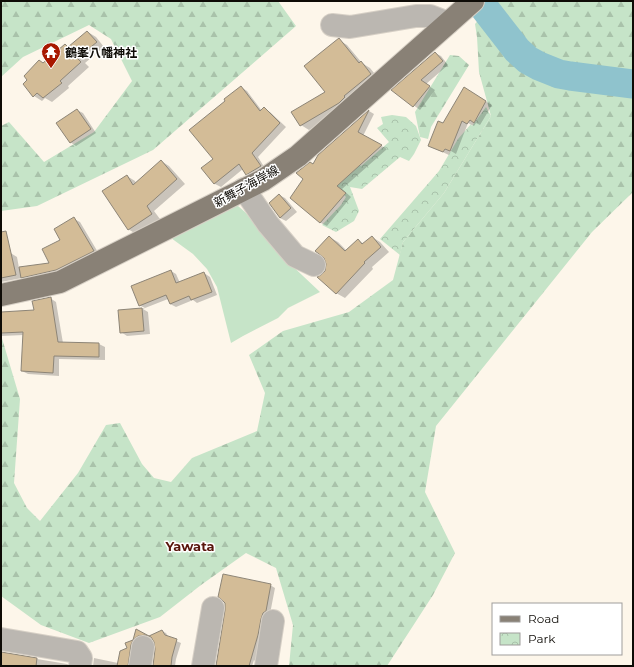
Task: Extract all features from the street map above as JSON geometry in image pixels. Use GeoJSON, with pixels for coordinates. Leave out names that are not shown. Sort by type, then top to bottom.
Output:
{"type":"FeatureCollection","features":[{"type":"Feature","properties":{"kind":"main road","name":"新舞子海岸線"},"geometry":{"type":"LineString","coordinates":[[1,296],[60,282],[263,180],[298,156],[461,12]]}},
{"type":"Feature","properties":{"kind":"street"},"geometry":{"type":"LineString","coordinates":[[332,24],[350,27],[416,16],[430,16],[461,12]]}},
{"type":"Feature","properties":{"kind":"street"},"geometry":{"type":"LineString","coordinates":[[244,189],[268,224],[295,256],[314,265]]}},
{"type":"Feature","properties":{"kind":"street"},"geometry":{"type":"LineString","coordinates":[[204,666],[213,608]]}},
{"type":"Feature","properties":{"kind":"street"},"geometry":{"type":"LineString","coordinates":[[266,666],[272,621]]}},
{"type":"Feature","properties":{"kind":"street"},"geometry":{"type":"LineString","coordinates":[[1,639],[77,652],[81,658],[80,666]]}},
{"type":"Feature","properties":{"kind":"green space"},"geometry":{"type":"Polygon","coordinates":[[[1,1],[278,1],[296,26],[153,150],[37,206],[1,211],[1,126],[9,122],[44,162],[94,132],[132,81],[111,39],[89,25],[23,57],[1,77],[1,1]]]}},
{"type":"Feature","properties":{"kind":"green space"},"geometry":{"type":"Polygon","coordinates":[[[495,1],[633,1],[633,192],[592,232],[436,426],[425,492],[455,553],[433,595],[387,666],[289,666],[293,625],[276,568],[246,553],[160,617],[89,643],[41,625],[1,596],[1,335],[20,399],[14,483],[27,508],[40,521],[78,473],[106,425],[120,423],[142,464],[154,478],[171,482],[192,458],[257,431],[265,393],[249,355],[283,331],[349,312],[393,280],[403,242],[444,193],[491,116],[479,72],[475,24],[495,1]]]}},
{"type":"Feature","properties":{"kind":"green space"},"geometry":{"type":"Polygon","coordinates":[[[450,55],[459,56],[469,65],[431,127],[428,139],[420,137],[415,112],[450,55]]]}},
{"type":"Feature","properties":{"kind":"green space"},"geometry":{"type":"Polygon","coordinates":[[[486,107],[491,116],[444,193],[403,242],[400,255],[380,239],[439,171],[458,139],[471,124],[472,126],[486,107]]]}},
{"type":"Feature","properties":{"kind":"green space"},"geometry":{"type":"Polygon","coordinates":[[[392,115],[406,117],[416,126],[421,140],[414,154],[409,161],[400,157],[362,189],[350,187],[359,211],[354,221],[336,232],[322,225],[341,205],[346,197],[330,180],[351,160],[361,166],[389,142],[377,128],[383,124],[381,117],[392,115]]]}},
{"type":"Feature","properties":{"kind":"green space"},"geometry":{"type":"Polygon","coordinates":[[[233,206],[238,206],[245,212],[285,259],[320,292],[288,308],[278,318],[231,343],[217,287],[207,269],[193,254],[171,238],[233,206]]]}},
{"type":"Feature","properties":{"kind":"building","name":"鶴峯八幡神社"},"geometry":{"type":"Polygon","coordinates":[[[87,31],[97,42],[77,58],[81,62],[60,81],[62,83],[43,98],[37,93],[33,97],[23,84],[27,80],[24,76],[39,60],[43,63],[65,44],[68,47],[87,31]]]}},
{"type":"Feature","properties":{"kind":"building"},"geometry":{"type":"Polygon","coordinates":[[[339,38],[359,63],[361,61],[371,74],[344,96],[345,97],[339,103],[300,126],[291,112],[325,92],[304,66],[339,38]]]}},
{"type":"Feature","properties":{"kind":"building"},"geometry":{"type":"Polygon","coordinates":[[[435,52],[443,61],[421,80],[430,86],[413,107],[391,90],[435,52]]]}},
{"type":"Feature","properties":{"kind":"building"},"geometry":{"type":"Polygon","coordinates":[[[241,86],[260,111],[264,107],[280,123],[252,153],[261,166],[246,175],[239,164],[214,184],[201,168],[213,159],[189,130],[241,86]]]}},
{"type":"Feature","properties":{"kind":"building"},"geometry":{"type":"Polygon","coordinates":[[[464,87],[486,101],[474,123],[470,120],[467,124],[462,121],[450,151],[445,149],[443,152],[428,146],[438,121],[443,123],[464,87]]]}},
{"type":"Feature","properties":{"kind":"building"},"geometry":{"type":"Polygon","coordinates":[[[77,109],[91,129],[70,143],[56,123],[77,109]]]}},
{"type":"Feature","properties":{"kind":"building"},"geometry":{"type":"Polygon","coordinates":[[[369,110],[358,132],[382,145],[337,186],[346,193],[320,223],[290,198],[303,179],[296,173],[310,162],[313,164],[318,155],[369,110]]]}},
{"type":"Feature","properties":{"kind":"building"},"geometry":{"type":"Polygon","coordinates":[[[161,160],[177,179],[147,206],[152,214],[128,230],[102,191],[127,175],[133,185],[161,160]]]}},
{"type":"Feature","properties":{"kind":"building"},"geometry":{"type":"Polygon","coordinates":[[[279,194],[291,208],[280,218],[269,203],[279,194]]]}},
{"type":"Feature","properties":{"kind":"building"},"geometry":{"type":"Polygon","coordinates":[[[74,217],[94,251],[56,270],[21,278],[19,267],[49,263],[42,249],[60,240],[54,229],[74,217]]]}},
{"type":"Feature","properties":{"kind":"building"},"geometry":{"type":"Polygon","coordinates":[[[6,231],[16,275],[1,278],[1,232],[6,231]]]}},
{"type":"Feature","properties":{"kind":"building"},"geometry":{"type":"Polygon","coordinates":[[[329,236],[345,251],[358,239],[362,244],[372,236],[381,247],[364,262],[365,263],[336,294],[317,277],[325,271],[326,264],[324,258],[315,251],[329,236]]]}},
{"type":"Feature","properties":{"kind":"building"},"geometry":{"type":"Polygon","coordinates":[[[171,270],[176,283],[204,272],[212,292],[191,300],[189,296],[170,304],[166,295],[139,306],[131,286],[171,270]]]}},
{"type":"Feature","properties":{"kind":"building"},"geometry":{"type":"Polygon","coordinates":[[[51,297],[58,342],[99,343],[99,357],[54,356],[53,373],[21,371],[23,332],[1,333],[1,312],[34,310],[32,301],[51,297]]]}},
{"type":"Feature","properties":{"kind":"building"},"geometry":{"type":"Polygon","coordinates":[[[142,308],[144,331],[120,333],[118,310],[142,308]]]}},
{"type":"Feature","properties":{"kind":"building"},"geometry":{"type":"Polygon","coordinates":[[[223,574],[271,584],[266,611],[263,613],[261,619],[249,666],[216,666],[225,610],[225,603],[218,597],[223,574]]]}},
{"type":"Feature","properties":{"kind":"building"},"geometry":{"type":"Polygon","coordinates":[[[136,629],[149,636],[162,630],[165,635],[177,639],[171,666],[153,666],[155,649],[154,642],[151,637],[145,635],[138,636],[133,640],[136,629]]]}},
{"type":"Feature","properties":{"kind":"building"},"geometry":{"type":"Polygon","coordinates":[[[133,640],[128,666],[117,666],[120,651],[127,648],[125,643],[133,640]]]}},
{"type":"Feature","properties":{"kind":"building"},"geometry":{"type":"Polygon","coordinates":[[[1,652],[37,658],[36,666],[1,666],[1,652]]]}},
{"type":"Feature","properties":{"kind":"waterway"},"geometry":{"type":"LineString","coordinates":[[479,1],[517,50],[528,60],[539,66],[559,74],[633,84]]}},
{"type":"Feature","properties":{"kind":"place","name":"鶴峯八幡神社"},"geometry":{"type":"Point","coordinates":[51,69]}},
{"type":"Feature","properties":{"kind":"district","name":"Yawata"},"geometry":{"type":"Point","coordinates":[190,546]}}]}
